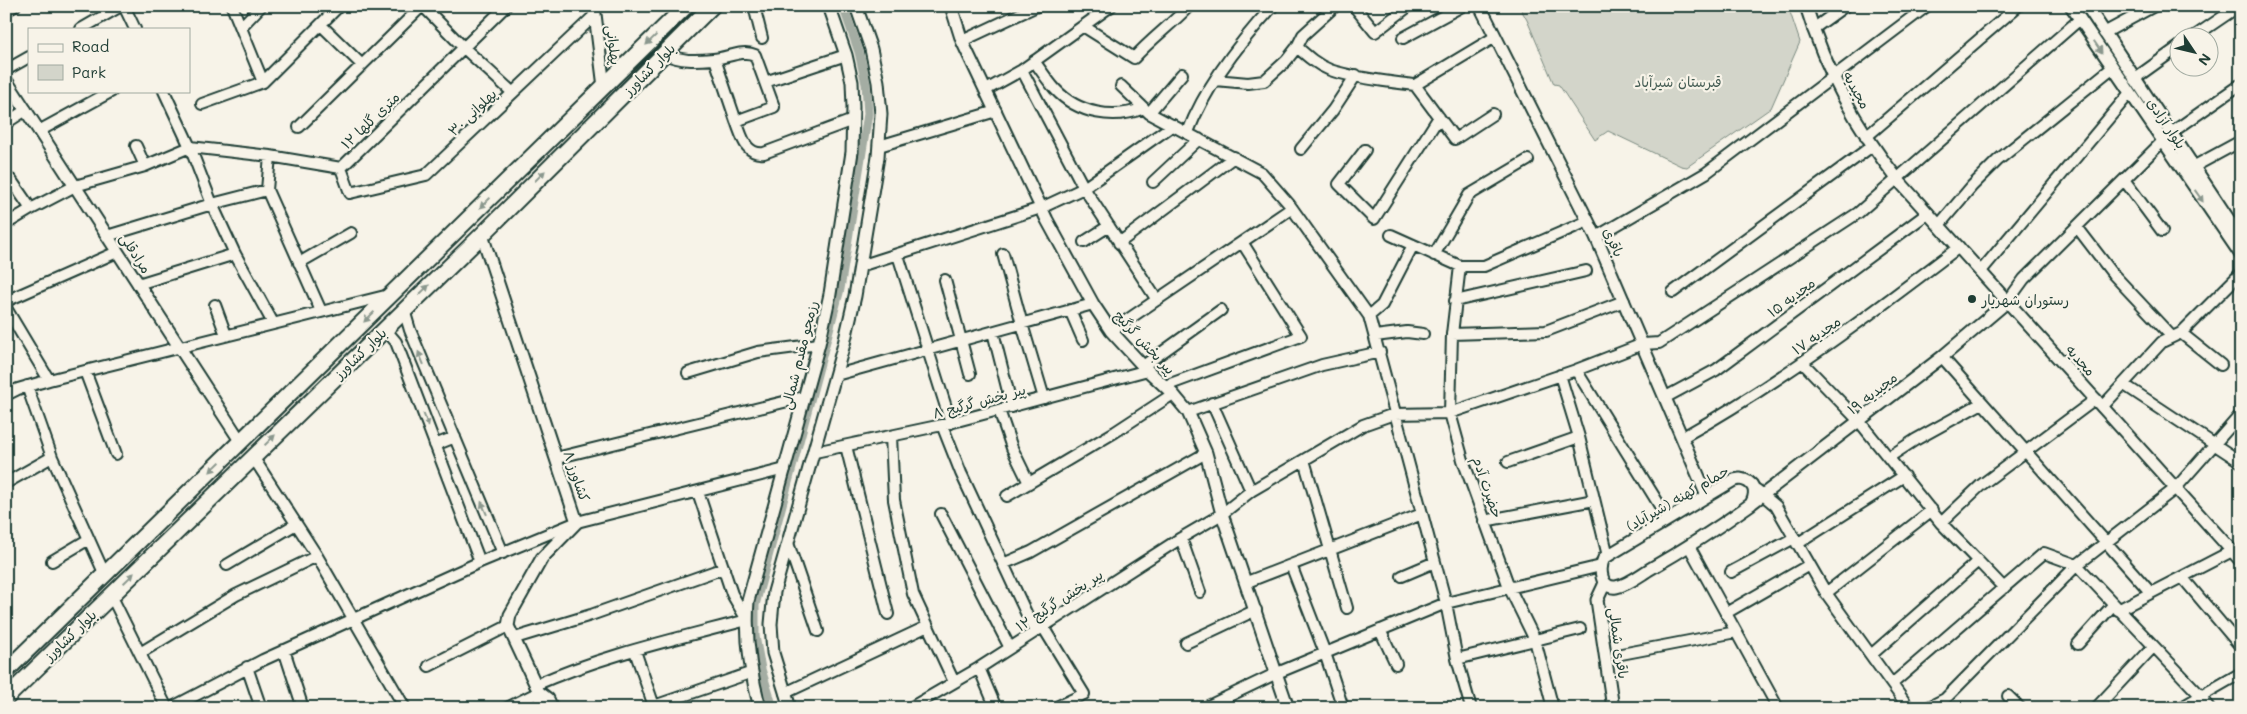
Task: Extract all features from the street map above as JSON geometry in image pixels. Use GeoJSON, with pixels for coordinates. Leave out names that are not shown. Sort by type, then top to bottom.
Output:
{"type":"FeatureCollection","features":[{"type":"Feature","properties":{"kind":"main road","name":"بلوار کشاورز"},"geometry":{"type":"LineString","coordinates":[[6,671],[686,6]]}},
{"type":"Feature","properties":{"kind":"main road","name":"بلوار کشاورز"},"geometry":{"type":"LineString","coordinates":[[6,698],[482,235],[712,6]]}},
{"type":"Feature","properties":{"kind":"main road"},"geometry":{"type":"LineString","coordinates":[[171,511],[184,524]]}},
{"type":"Feature","properties":{"kind":"street"},"geometry":{"type":"LineString","coordinates":[[6,11],[15,6]]}},
{"type":"Feature","properties":{"kind":"street"},"geometry":{"type":"LineString","coordinates":[[83,28],[123,6],[134,28]]}},
{"type":"Feature","properties":{"kind":"street"},"geometry":{"type":"LineString","coordinates":[[232,6],[263,82]]}},
{"type":"Feature","properties":{"kind":"street"},"geometry":{"type":"LineString","coordinates":[[241,26],[261,6]]}},
{"type":"Feature","properties":{"kind":"street"},"geometry":{"type":"LineString","coordinates":[[202,104],[263,82],[339,6]]}},
{"type":"Feature","properties":{"kind":"street"},"geometry":{"type":"LineString","coordinates":[[300,127],[422,6],[512,92]]}},
{"type":"Feature","properties":{"kind":"street","name":"۱۲ متری گلها"},"geometry":{"type":"LineString","coordinates":[[190,147],[270,156],[341,168],[506,6]]}},
{"type":"Feature","properties":{"kind":"street"},"geometry":{"type":"LineString","coordinates":[[754,6],[762,38]]}},
{"type":"Feature","properties":{"kind":"street","name":"رزمجو مقدم شمالی"},"geometry":{"type":"LineString","coordinates":[[760,708],[750,673],[747,620],[748,601],[819,344],[830,294],[850,161],[852,82],[846,55],[829,6]]}},
{"type":"Feature","properties":{"kind":"street"},"geometry":{"type":"LineString","coordinates":[[790,708],[774,653],[771,624],[774,592],[815,452],[856,296],[878,146],[881,114],[878,82],[871,49],[856,6]]}},
{"type":"Feature","properties":{"kind":"street","name":"پیر بخش گرگیج"},"geometry":{"type":"LineString","coordinates":[[951,6],[962,40],[1041,208],[1093,304],[1111,331],[1188,412],[1206,453],[1222,514],[1288,708]]}},
{"type":"Feature","properties":{"kind":"street"},"geometry":{"type":"LineString","coordinates":[[962,40],[1037,6]]}},
{"type":"Feature","properties":{"kind":"street"},"geometry":{"type":"LineString","coordinates":[[986,90],[1022,70],[1111,6]]}},
{"type":"Feature","properties":{"kind":"street"},"geometry":{"type":"LineString","coordinates":[[1083,26],[1134,58],[1153,37],[1164,32],[1189,6]]}},
{"type":"Feature","properties":{"kind":"street"},"geometry":{"type":"LineString","coordinates":[[1188,132],[1198,105],[1247,35],[1273,6]]}},
{"type":"Feature","properties":{"kind":"street"},"geometry":{"type":"LineString","coordinates":[[1215,80],[1248,83],[1264,81],[1297,47],[1302,36],[1336,6]]}},
{"type":"Feature","properties":{"kind":"street"},"geometry":{"type":"LineString","coordinates":[[1358,8],[1375,32],[1409,6]]}},
{"type":"Feature","properties":{"kind":"street"},"geometry":{"type":"LineString","coordinates":[[1403,38],[1462,6]]}},
{"type":"Feature","properties":{"kind":"street","name":"باقری"},"geometry":{"type":"LineString","coordinates":[[1480,6],[1596,237],[1707,496]]}},
{"type":"Feature","properties":{"kind":"street","name":"مجیدیه"},"geometry":{"type":"LineString","coordinates":[[1806,6],[1813,29],[1833,78],[1869,142],[1898,180]]}},
{"type":"Feature","properties":{"kind":"street"},"geometry":{"type":"LineString","coordinates":[[1813,29],[1845,6]]}},
{"type":"Feature","properties":{"kind":"street"},"geometry":{"type":"LineString","coordinates":[[1596,237],[1706,173],[1927,6]]}},
{"type":"Feature","properties":{"kind":"street"},"geometry":{"type":"LineString","coordinates":[[1673,292],[1869,142],[2018,6]]}},
{"type":"Feature","properties":{"kind":"street","name":"بلوار آزادی"},"geometry":{"type":"LineString","coordinates":[[2071,6],[2162,142],[2189,171],[2239,233]]}},
{"type":"Feature","properties":{"kind":"street","name":"بلوار آزادی"},"geometry":{"type":"LineString","coordinates":[[2086,6],[2171,134],[2189,171],[2241,255]]}},
{"type":"Feature","properties":{"kind":"street"},"geometry":{"type":"LineString","coordinates":[[2104,33],[2154,6]]}},
{"type":"Feature","properties":{"kind":"street"},"geometry":{"type":"LineString","coordinates":[[2207,28],[2239,6]]}},
{"type":"Feature","properties":{"kind":"street","name":"پهلوانی"},"geometry":{"type":"LineString","coordinates":[[594,11],[604,87]]}},
{"type":"Feature","properties":{"kind":"street","name":"پهلوانی ۳۰"},"geometry":{"type":"LineString","coordinates":[[341,168],[350,194],[426,176],[594,11]]}},
{"type":"Feature","properties":{"kind":"street","name":"پیر بخش گرگیج ۱۲"},"geometry":{"type":"LineString","coordinates":[[910,708],[979,668],[1181,538],[1222,514],[1251,491],[1363,425],[1394,414],[1450,413],[1576,370],[1643,344],[1659,343],[1697,320],[1858,213],[2080,19]]}},
{"type":"Feature","properties":{"kind":"street"},"geometry":{"type":"LineString","coordinates":[[321,25],[362,65]]}},
{"type":"Feature","properties":{"kind":"street"},"geometry":{"type":"LineString","coordinates":[[1297,47],[1314,62],[1330,70],[1416,85],[1495,36]]}},
{"type":"Feature","properties":{"kind":"street"},"geometry":{"type":"LineString","coordinates":[[664,54],[683,61],[715,59],[750,52],[755,55],[774,107],[736,121]]}},
{"type":"Feature","properties":{"kind":"street"},"geometry":{"type":"LineString","coordinates":[[2134,79],[2170,53]]}},
{"type":"Feature","properties":{"kind":"street"},"geometry":{"type":"LineString","coordinates":[[765,82],[846,55]]}},
{"type":"Feature","properties":{"kind":"street"},"geometry":{"type":"LineString","coordinates":[[6,70],[28,58]]}},
{"type":"Feature","properties":{"kind":"street"},"geometry":{"type":"LineString","coordinates":[[715,59],[745,144],[750,151],[756,154],[764,153],[852,120]]}},
{"type":"Feature","properties":{"kind":"street"},"geometry":{"type":"LineString","coordinates":[[1034,61],[1055,89],[1066,99],[1091,112],[1110,115],[1147,110],[1182,74]]}},
{"type":"Feature","properties":{"kind":"street"},"geometry":{"type":"LineString","coordinates":[[1939,225],[1972,186],[1998,160],[2112,68]]}},
{"type":"Feature","properties":{"kind":"street"},"geometry":{"type":"LineString","coordinates":[[1022,70],[1084,188],[1156,300]]}},
{"type":"Feature","properties":{"kind":"street"},"geometry":{"type":"LineString","coordinates":[[1301,149],[1333,110],[1356,75]]}},
{"type":"Feature","properties":{"kind":"street","name":"مرادقلی"},"geometry":{"type":"LineString","coordinates":[[6,80],[241,442]]}},
{"type":"Feature","properties":{"kind":"street"},"geometry":{"type":"LineString","coordinates":[[2008,301],[2024,279],[2125,181],[2162,142],[2241,84]]}},
{"type":"Feature","properties":{"kind":"street"},"geometry":{"type":"LineString","coordinates":[[1416,85],[1455,139],[1493,114]]}},
{"type":"Feature","properties":{"kind":"street"},"geometry":{"type":"LineString","coordinates":[[1122,86],[1147,110],[1262,173],[1292,208],[1369,316],[1446,603],[1457,659],[1471,708]]}},
{"type":"Feature","properties":{"kind":"street"},"geometry":{"type":"LineString","coordinates":[[39,131],[110,92]]}},
{"type":"Feature","properties":{"kind":"street"},"geometry":{"type":"LineString","coordinates":[[164,92],[235,254],[272,323]]}},
{"type":"Feature","properties":{"kind":"street"},"geometry":{"type":"LineString","coordinates":[[1981,272],[2129,94]]}},
{"type":"Feature","properties":{"kind":"street"},"geometry":{"type":"LineString","coordinates":[[6,123],[26,110]]}},
{"type":"Feature","properties":{"kind":"street"},"geometry":{"type":"LineString","coordinates":[[878,146],[996,111]]}},
{"type":"Feature","properties":{"kind":"street"},"geometry":{"type":"LineString","coordinates":[[1366,150],[1339,184],[1374,219],[1439,117]]}},
{"type":"Feature","properties":{"kind":"street"},"geometry":{"type":"LineString","coordinates":[[860,266],[1041,208],[1084,188],[1172,125]]}},
{"type":"Feature","properties":{"kind":"street"},"geometry":{"type":"LineString","coordinates":[[1153,182],[1199,139]]}},
{"type":"Feature","properties":{"kind":"street"},"geometry":{"type":"LineString","coordinates":[[2189,171],[2241,141]]}},
{"type":"Feature","properties":{"kind":"street"},"geometry":{"type":"LineString","coordinates":[[136,146],[145,166]]}},
{"type":"Feature","properties":{"kind":"street"},"geometry":{"type":"LineString","coordinates":[[6,224],[75,186],[145,166],[190,147]]}},
{"type":"Feature","properties":{"kind":"street"},"geometry":{"type":"LineString","coordinates":[[270,156],[267,190],[321,311]]}},
{"type":"Feature","properties":{"kind":"street"},"geometry":{"type":"LineString","coordinates":[[1119,243],[1234,157]]}},
{"type":"Feature","properties":{"kind":"street"},"geometry":{"type":"LineString","coordinates":[[1434,255],[1469,195],[1528,160]]}},
{"type":"Feature","properties":{"kind":"street"},"geometry":{"type":"LineString","coordinates":[[11,180],[31,209]]}},
{"type":"Feature","properties":{"kind":"street","name":"مجدیه"},"geometry":{"type":"LineString","coordinates":[[1898,180],[2241,561]]}},
{"type":"Feature","properties":{"kind":"street"},"geometry":{"type":"LineString","coordinates":[[2125,181],[2162,231]]}},
{"type":"Feature","properties":{"kind":"street"},"geometry":{"type":"LineString","coordinates":[[107,236],[212,204],[267,190]]}},
{"type":"Feature","properties":{"kind":"street"},"geometry":{"type":"LineString","coordinates":[[1111,331],[1292,208]]}},
{"type":"Feature","properties":{"kind":"street","name":"مجدیه ۱۵"},"geometry":{"type":"LineString","coordinates":[[1666,397],[1716,370],[1928,213]]}},
{"type":"Feature","properties":{"kind":"street"},"geometry":{"type":"LineString","coordinates":[[1391,235],[1460,266],[1484,266],[1588,221]]}},
{"type":"Feature","properties":{"kind":"street"},"geometry":{"type":"LineString","coordinates":[[1084,242],[1109,226]]}},
{"type":"Feature","properties":{"kind":"street"},"geometry":{"type":"LineString","coordinates":[[2077,227],[2114,274],[2176,335],[2221,365]]}},
{"type":"Feature","properties":{"kind":"street"},"geometry":{"type":"LineString","coordinates":[[299,263],[351,233]]}},
{"type":"Feature","properties":{"kind":"street","name":"کشاورز ۸"},"geometry":{"type":"LineString","coordinates":[[482,235],[577,522],[542,558],[510,616],[508,626]]}},
{"type":"Feature","properties":{"kind":"street"},"geometry":{"type":"LineString","coordinates":[[1007,496],[1115,432],[1169,390],[1301,336],[1242,242]]}},
{"type":"Feature","properties":{"kind":"street"},"geometry":{"type":"LineString","coordinates":[[1369,316],[1382,304],[1413,245]]}},
{"type":"Feature","properties":{"kind":"street","name":"مجدیه ۱۷"},"geometry":{"type":"LineString","coordinates":[[1683,437],[1739,406],[1882,305],[1958,247]]}},
{"type":"Feature","properties":{"kind":"street"},"geometry":{"type":"LineString","coordinates":[[6,301],[117,252]]}},
{"type":"Feature","properties":{"kind":"street"},"geometry":{"type":"LineString","coordinates":[[138,284],[235,254]]}},
{"type":"Feature","properties":{"kind":"street"},"geometry":{"type":"LineString","coordinates":[[898,254],[929,350],[961,473],[1004,564],[1039,629],[1084,694],[1054,708]]}},
{"type":"Feature","properties":{"kind":"street"},"geometry":{"type":"LineString","coordinates":[[1003,254],[1044,398]]}},
{"type":"Feature","properties":{"kind":"street","name":"حضرت آدم"},"geometry":{"type":"LineString","coordinates":[[1460,266],[1452,334],[1450,413],[1484,521],[1509,587],[1535,640],[1553,708]]}},
{"type":"Feature","properties":{"kind":"street"},"geometry":{"type":"LineString","coordinates":[[1455,301],[1586,271]]}},
{"type":"Feature","properties":{"kind":"street"},"geometry":{"type":"LineString","coordinates":[[1941,523],[1981,486],[2123,384],[2162,342],[2176,335],[2241,273]]}},
{"type":"Feature","properties":{"kind":"street"},"geometry":{"type":"LineString","coordinates":[[945,280],[970,374]]}},
{"type":"Feature","properties":{"kind":"street"},"geometry":{"type":"LineString","coordinates":[[6,395],[27,386],[49,380],[392,294]]}},
{"type":"Feature","properties":{"kind":"street"},"geometry":{"type":"LineString","coordinates":[[1452,334],[1546,331],[1624,301]]}},
{"type":"Feature","properties":{"kind":"street","name":"مجیدیه ۱۹"},"geometry":{"type":"LineString","coordinates":[[1758,491],[1859,421],[1942,357],[2008,301]]}},
{"type":"Feature","properties":{"kind":"street"},"geometry":{"type":"LineString","coordinates":[[836,375],[1093,304]]}},
{"type":"Feature","properties":{"kind":"street"},"geometry":{"type":"LineString","coordinates":[[215,305],[226,335]]}},
{"type":"Feature","properties":{"kind":"street"},"geometry":{"type":"LineString","coordinates":[[6,308],[49,380]]}},
{"type":"Feature","properties":{"kind":"street"},"geometry":{"type":"LineString","coordinates":[[404,310],[413,338],[503,553]]}},
{"type":"Feature","properties":{"kind":"street"},"geometry":{"type":"LineString","coordinates":[[1070,310],[1083,340]]}},
{"type":"Feature","properties":{"kind":"street"},"geometry":{"type":"LineString","coordinates":[[1145,368],[1221,310]]}},
{"type":"Feature","properties":{"kind":"street"},"geometry":{"type":"LineString","coordinates":[[385,329],[398,347],[480,562]]}},
{"type":"Feature","properties":{"kind":"street"},"geometry":{"type":"LineString","coordinates":[[992,332],[1012,407]]}},
{"type":"Feature","properties":{"kind":"street"},"geometry":{"type":"LineString","coordinates":[[1375,336],[1407,332],[1423,334]]}},
{"type":"Feature","properties":{"kind":"street"},"geometry":{"type":"LineString","coordinates":[[398,347],[413,338]]}},
{"type":"Feature","properties":{"kind":"street"},"geometry":{"type":"LineString","coordinates":[[688,373],[758,352],[819,344]]}},
{"type":"Feature","properties":{"kind":"street"},"geometry":{"type":"LineString","coordinates":[[1188,412],[1322,365],[1380,352]]}},
{"type":"Feature","properties":{"kind":"street"},"geometry":{"type":"LineString","coordinates":[[1942,357],[2151,593]]}},
{"type":"Feature","properties":{"kind":"street"},"geometry":{"type":"LineString","coordinates":[[1802,362],[1859,421],[1941,523],[2004,588]]}},
{"type":"Feature","properties":{"kind":"street","name":"پیر بخش گرگیج ۸"},"geometry":{"type":"LineString","coordinates":[[815,452],[947,424],[1145,368]]}},
{"type":"Feature","properties":{"kind":"street"},"geometry":{"type":"LineString","coordinates":[[1576,370],[1668,519]]}},
{"type":"Feature","properties":{"kind":"street"},"geometry":{"type":"LineString","coordinates":[[85,371],[116,454]]}},
{"type":"Feature","properties":{"kind":"street"},"geometry":{"type":"LineString","coordinates":[[1560,375],[1579,437],[1594,500],[1604,561],[1600,573],[1605,583],[1609,586],[1617,587],[1689,546],[1751,504],[1755,493],[1758,491],[1776,506],[1826,593],[1909,708]]}},
{"type":"Feature","properties":{"kind":"street"},"geometry":{"type":"LineString","coordinates":[[2123,384],[2241,462]]}},
{"type":"Feature","properties":{"kind":"street"},"geometry":{"type":"LineString","coordinates":[[27,386],[52,457],[105,575]]}},
{"type":"Feature","properties":{"kind":"street"},"geometry":{"type":"LineString","coordinates":[[556,458],[804,397]]}},
{"type":"Feature","properties":{"kind":"street"},"geometry":{"type":"LineString","coordinates":[[1212,403],[1251,491]]}},
{"type":"Feature","properties":{"kind":"street"},"geometry":{"type":"LineString","coordinates":[[1889,457],[1915,440],[1982,403]]}},
{"type":"Feature","properties":{"kind":"street"},"geometry":{"type":"LineString","coordinates":[[999,410],[1012,448],[1029,483]]}},
{"type":"Feature","properties":{"kind":"street"},"geometry":{"type":"LineString","coordinates":[[1926,708],[1945,699],[2077,565],[2176,488],[2241,414]]}},
{"type":"Feature","properties":{"kind":"street"},"geometry":{"type":"LineString","coordinates":[[891,436],[894,500],[913,594],[954,682]]}},
{"type":"Feature","properties":{"kind":"street"},"geometry":{"type":"LineString","coordinates":[[436,445],[454,437]]}},
{"type":"Feature","properties":{"kind":"street"},"geometry":{"type":"LineString","coordinates":[[1508,462],[1579,437]]}},
{"type":"Feature","properties":{"kind":"street"},"geometry":{"type":"LineString","coordinates":[[846,446],[888,614]]}},
{"type":"Feature","properties":{"kind":"street"},"geometry":{"type":"LineString","coordinates":[[1004,564],[1031,552],[1206,453]]}},
{"type":"Feature","properties":{"kind":"street"},"geometry":{"type":"LineString","coordinates":[[6,483],[52,457]]}},
{"type":"Feature","properties":{"kind":"street"},"geometry":{"type":"LineString","coordinates":[[253,457],[355,618],[405,708]]}},
{"type":"Feature","properties":{"kind":"street"},"geometry":{"type":"LineString","coordinates":[[1304,460],[1347,608]]}},
{"type":"Feature","properties":{"kind":"street"},"geometry":{"type":"LineString","coordinates":[[171,708],[247,667],[284,650],[480,562],[577,522],[785,469]]}},
{"type":"Feature","properties":{"kind":"street"},"geometry":{"type":"LineString","coordinates":[[1731,572],[1795,541],[1904,476]]}},
{"type":"Feature","properties":{"kind":"street","name":"حمام کهنه (شیرآباد)"},"geometry":{"type":"LineString","coordinates":[[1604,561],[1668,519],[1740,478],[1750,483],[1758,491]]}},
{"type":"Feature","properties":{"kind":"street"},"geometry":{"type":"LineString","coordinates":[[507,708],[571,669],[747,620],[732,594],[698,492]]}},
{"type":"Feature","properties":{"kind":"street"},"geometry":{"type":"LineString","coordinates":[[1484,521],[1594,500]]}},
{"type":"Feature","properties":{"kind":"street"},"geometry":{"type":"LineString","coordinates":[[1826,593],[1932,510]]}},
{"type":"Feature","properties":{"kind":"street"},"geometry":{"type":"LineString","coordinates":[[941,514],[1010,648]]}},
{"type":"Feature","properties":{"kind":"street"},"geometry":{"type":"LineString","coordinates":[[1246,582],[1422,514]]}},
{"type":"Feature","properties":{"kind":"street"},"geometry":{"type":"LineString","coordinates":[[227,565],[296,524]]}},
{"type":"Feature","properties":{"kind":"street"},"geometry":{"type":"LineString","coordinates":[[1181,538],[1200,592]]}},
{"type":"Feature","properties":{"kind":"street"},"geometry":{"type":"LineString","coordinates":[[52,561],[89,539]]}},
{"type":"Feature","properties":{"kind":"street"},"geometry":{"type":"LineString","coordinates":[[788,543],[818,631]]}},
{"type":"Feature","properties":{"kind":"street"},"geometry":{"type":"LineString","coordinates":[[1689,546],[1778,708]]}},
{"type":"Feature","properties":{"kind":"street"},"geometry":{"type":"LineString","coordinates":[[2078,644],[2116,608],[2151,593],[2232,551]]}},
{"type":"Feature","properties":{"kind":"street"},"geometry":{"type":"LineString","coordinates":[[1892,684],[2044,553],[2077,565],[2200,695],[2209,708]]}},
{"type":"Feature","properties":{"kind":"street"},"geometry":{"type":"LineString","coordinates":[[140,654],[236,595],[317,556]]}},
{"type":"Feature","properties":{"kind":"street"},"geometry":{"type":"LineString","coordinates":[[1204,708],[1277,673],[1446,603],[1604,561]]}},
{"type":"Feature","properties":{"kind":"street"},"geometry":{"type":"LineString","coordinates":[[1871,655],[1978,561]]}},
{"type":"Feature","properties":{"kind":"street"},"geometry":{"type":"LineString","coordinates":[[1402,576],[1435,562]]}},
{"type":"Feature","properties":{"kind":"street"},"geometry":{"type":"LineString","coordinates":[[1291,565],[1325,653],[1343,708]]}},
{"type":"Feature","properties":{"kind":"street"},"geometry":{"type":"LineString","coordinates":[[1726,613],[1809,565]]}},
{"type":"Feature","properties":{"kind":"street"},"geometry":{"type":"LineString","coordinates":[[515,638],[591,615],[724,568]]}},
{"type":"Feature","properties":{"kind":"street"},"geometry":{"type":"LineString","coordinates":[[2182,577],[2241,648]]}},
{"type":"Feature","properties":{"kind":"street","name":"باقری شمالی"},"geometry":{"type":"LineString","coordinates":[[1605,583],[1597,600],[1613,708]]}},
{"type":"Feature","properties":{"kind":"street"},"geometry":{"type":"LineString","coordinates":[[111,595],[167,708]]}},
{"type":"Feature","properties":{"kind":"street"},"geometry":{"type":"LineString","coordinates":[[1186,643],[1256,610]]}},
{"type":"Feature","properties":{"kind":"street"},"geometry":{"type":"LineString","coordinates":[[429,666],[508,626],[537,689],[542,708]]}},
{"type":"Feature","properties":{"kind":"street"},"geometry":{"type":"LineString","coordinates":[[785,693],[928,626]]}},
{"type":"Feature","properties":{"kind":"street"},"geometry":{"type":"LineString","coordinates":[[1457,659],[1580,629]]}},
{"type":"Feature","properties":{"kind":"street"},"geometry":{"type":"LineString","coordinates":[[1380,630],[1396,664]]}},
{"type":"Feature","properties":{"kind":"street"},"geometry":{"type":"LineString","coordinates":[[1616,656],[1736,632]]}},
{"type":"Feature","properties":{"kind":"street"},"geometry":{"type":"LineString","coordinates":[[2096,708],[2154,647]]}},
{"type":"Feature","properties":{"kind":"street"},"geometry":{"type":"LineString","coordinates":[[284,650],[303,708]]}},
{"type":"Feature","properties":{"kind":"street"},"geometry":{"type":"LineString","coordinates":[[635,651],[651,707],[750,673]]}},
{"type":"Feature","properties":{"kind":"street"},"geometry":{"type":"LineString","coordinates":[[247,667],[261,708]]}},
{"type":"Feature","properties":{"kind":"street"},"geometry":{"type":"LineString","coordinates":[[979,668],[996,708]]}},
{"type":"Feature","properties":{"kind":"street"},"geometry":{"type":"LineString","coordinates":[[2180,708],[2241,673]]}},
{"type":"Feature","properties":{"kind":"street"},"geometry":{"type":"LineString","coordinates":[[537,689],[548,699],[552,708]]}},
{"type":"Feature","properties":{"kind":"street"},"geometry":{"type":"LineString","coordinates":[[2008,696],[2020,708]]}},
{"type":"Feature","properties":{"kind":"green space","name":"قبرستان شیرآباد"},"geometry":{"type":"Polygon","coordinates":[[[1519,6],[1788,6],[1800,42],[1771,108],[1687,167],[1681,166],[1608,131],[1595,140],[1559,85],[1554,84],[1527,20],[1519,6]]]}},
{"type":"Feature","properties":{"kind":"waterway"},"geometry":{"type":"LineString","coordinates":[[773,708],[761,669],[755,636],[755,605],[840,289],[868,114],[866,84],[859,52],[843,6]]}},
{"type":"Feature","properties":{"kind":"place","name":"رستوران شهریار"},"geometry":{"type":"Point","coordinates":[1972,299]}}]}
